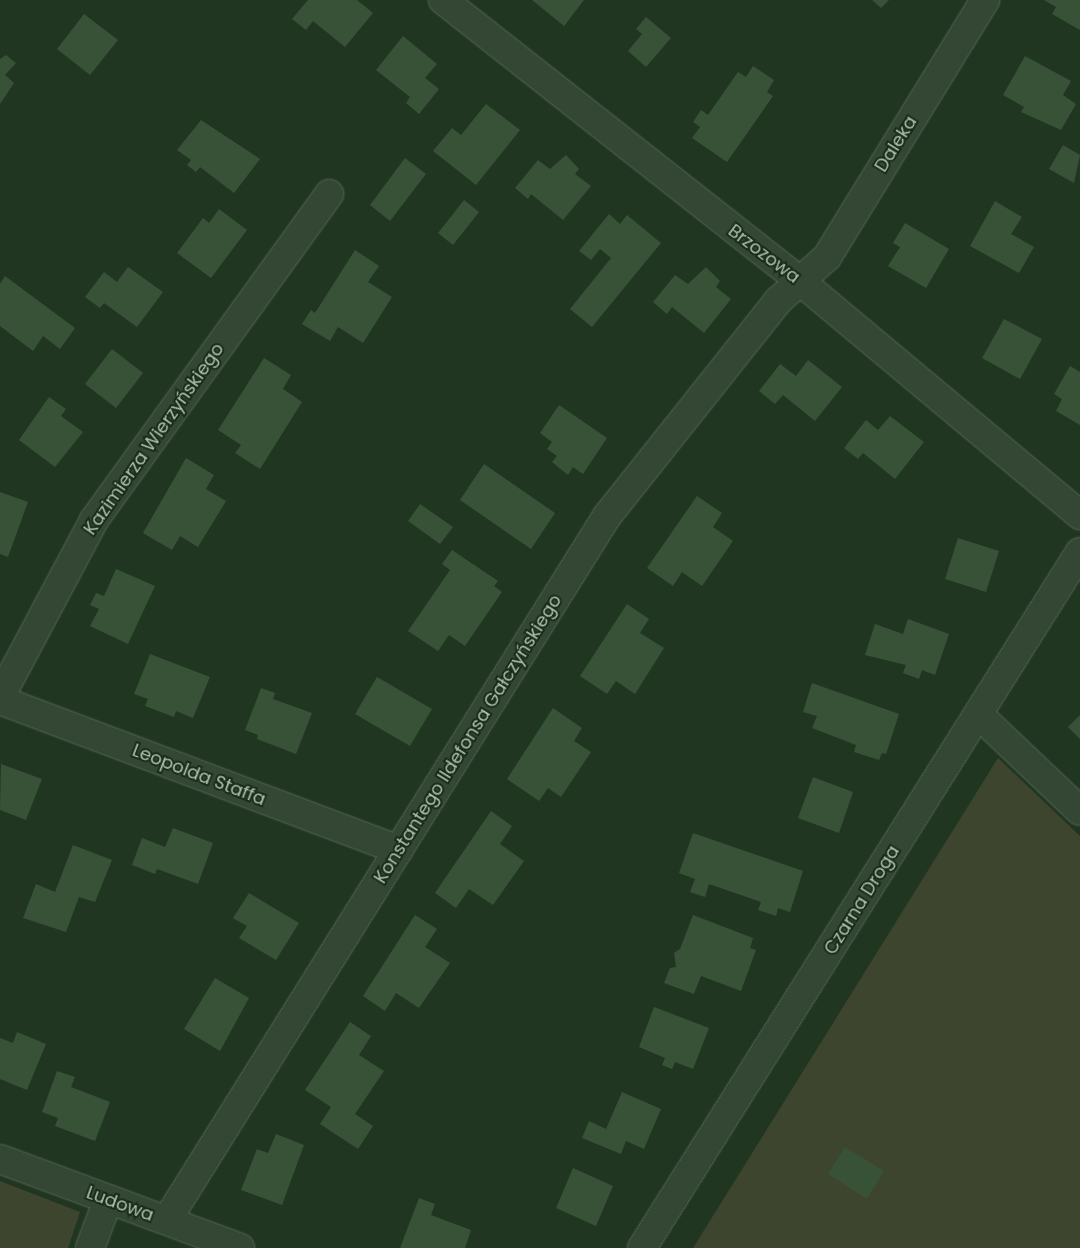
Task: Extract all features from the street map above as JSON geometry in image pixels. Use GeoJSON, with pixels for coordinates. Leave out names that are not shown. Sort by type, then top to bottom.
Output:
{"type":"FeatureCollection","features":[{"type":"Feature","properties":{"kind":"street","name":"Brzozowa"},"geometry":{"type":"LineString","coordinates":[[442,0],[800,281],[1080,515]]}},
{"type":"Feature","properties":{"kind":"street","name":"Daleka"},"geometry":{"type":"LineString","coordinates":[[800,281],[827,258],[985,0]]}},
{"type":"Feature","properties":{"kind":"street","name":"Kazimierza Wierzyńskiego"},"geometry":{"type":"LineString","coordinates":[[0,698],[94,520],[329,194]]}},
{"type":"Feature","properties":{"kind":"street","name":"Konstantego Ildefonsa Gałczyńskiego"},"geometry":{"type":"LineString","coordinates":[[167,1220],[607,516],[778,300],[800,281]]}},
{"type":"Feature","properties":{"kind":"street","name":"Czarna Droga"},"geometry":{"type":"LineString","coordinates":[[642,1248],[1080,552]]}},
{"type":"Feature","properties":{"kind":"street","name":"Leopolda Staffa"},"geometry":{"type":"LineString","coordinates":[[0,698],[399,850]]}},
{"type":"Feature","properties":{"kind":"street"},"geometry":{"type":"LineString","coordinates":[[979,715],[1080,811]]}},
{"type":"Feature","properties":{"kind":"street","name":"Ludowa"},"geometry":{"type":"LineString","coordinates":[[0,1159],[240,1248]]}},
{"type":"Feature","properties":{"kind":"street"},"geometry":{"type":"LineString","coordinates":[[90,1248],[108,1200]]}},
{"type":"Feature","properties":{"kind":"green space"},"geometry":{"type":"Polygon","coordinates":[[[998,758],[1080,836],[1080,1248],[693,1248],[998,758]]]}},
{"type":"Feature","properties":{"kind":"green space"},"geometry":{"type":"Polygon","coordinates":[[[0,1181],[80,1212],[68,1248],[0,1248],[0,1181]]]}},
{"type":"Feature","properties":{"kind":"building"},"geometry":{"type":"Polygon","coordinates":[[[308,0],[357,0],[373,13],[345,47],[313,21],[306,30],[292,19],[308,0]]]}},
{"type":"Feature","properties":{"kind":"building"},"geometry":{"type":"Polygon","coordinates":[[[532,0],[584,0],[564,26],[532,0]]]}},
{"type":"Feature","properties":{"kind":"building"},"geometry":{"type":"Polygon","coordinates":[[[872,0],[889,0],[881,8],[872,0]]]}},
{"type":"Feature","properties":{"kind":"building"},"geometry":{"type":"Polygon","coordinates":[[[1044,0],[1080,0],[1080,30],[1052,14],[1056,7],[1044,0]]]}},
{"type":"Feature","properties":{"kind":"building"},"geometry":{"type":"Polygon","coordinates":[[[84,14],[118,40],[90,75],[57,49],[84,14]]]}},
{"type":"Feature","properties":{"kind":"building"},"geometry":{"type":"Polygon","coordinates":[[[646,17],[671,38],[646,67],[628,51],[642,34],[636,29],[646,17]]]}},
{"type":"Feature","properties":{"kind":"building"},"geometry":{"type":"Polygon","coordinates":[[[403,36],[437,64],[425,78],[439,89],[419,114],[406,103],[410,97],[376,70],[403,36]]]}},
{"type":"Feature","properties":{"kind":"building"},"geometry":{"type":"Polygon","coordinates":[[[6,55],[16,63],[5,75],[14,83],[0,104],[0,59],[6,55]]]}},
{"type":"Feature","properties":{"kind":"building"},"geometry":{"type":"Polygon","coordinates":[[[1025,56],[1071,81],[1063,95],[1076,104],[1061,130],[1021,112],[1024,107],[1003,95],[1025,56]]]}},
{"type":"Feature","properties":{"kind":"building"},"geometry":{"type":"Polygon","coordinates":[[[753,66],[774,80],[767,92],[773,96],[727,162],[692,138],[700,127],[693,122],[701,110],[708,115],[738,72],[746,77],[753,66]]]}},
{"type":"Feature","properties":{"kind":"building"},"geometry":{"type":"Polygon","coordinates":[[[486,104],[520,130],[476,185],[433,151],[452,128],[461,135],[486,104]]]}},
{"type":"Feature","properties":{"kind":"building"},"geometry":{"type":"Polygon","coordinates":[[[201,120],[260,159],[234,193],[200,167],[196,172],[187,165],[191,160],[177,150],[201,120]]]}},
{"type":"Feature","properties":{"kind":"building"},"geometry":{"type":"Polygon","coordinates":[[[1063,145],[1080,155],[1074,183],[1049,169],[1063,145]]]}},
{"type":"Feature","properties":{"kind":"building"},"geometry":{"type":"Polygon","coordinates":[[[566,155],[579,169],[575,174],[591,186],[563,220],[531,194],[528,199],[515,188],[538,160],[550,169],[566,155]]]}},
{"type":"Feature","properties":{"kind":"building"},"geometry":{"type":"Polygon","coordinates":[[[405,158],[426,174],[390,221],[370,205],[405,158]]]}},
{"type":"Feature","properties":{"kind":"building"},"geometry":{"type":"Polygon","coordinates":[[[464,200],[479,212],[453,245],[438,233],[464,200]]]}},
{"type":"Feature","properties":{"kind":"building"},"geometry":{"type":"Polygon","coordinates":[[[995,201],[1022,217],[1011,234],[1034,247],[1019,273],[970,246],[995,201]]]}},
{"type":"Feature","properties":{"kind":"building"},"geometry":{"type":"Polygon","coordinates":[[[219,209],[247,230],[211,278],[177,253],[203,218],[209,223],[219,209]]]}},
{"type":"Feature","properties":{"kind":"building"},"geometry":{"type":"Polygon","coordinates":[[[609,214],[620,224],[627,215],[661,243],[592,327],[570,309],[611,258],[600,249],[591,260],[579,251],[609,214]]]}},
{"type":"Feature","properties":{"kind":"building"},"geometry":{"type":"Polygon","coordinates":[[[905,223],[949,249],[926,288],[888,266],[900,247],[893,243],[905,223]]]}},
{"type":"Feature","properties":{"kind":"building"},"geometry":{"type":"Polygon","coordinates":[[[355,250],[379,266],[368,282],[392,297],[363,343],[338,327],[330,341],[302,324],[311,310],[315,313],[355,250]]]}},
{"type":"Feature","properties":{"kind":"building"},"geometry":{"type":"Polygon","coordinates":[[[128,267],[163,292],[137,327],[104,303],[100,308],[85,297],[104,272],[117,282],[128,267]]]}},
{"type":"Feature","properties":{"kind":"building"},"geometry":{"type":"Polygon","coordinates":[[[706,267],[720,281],[716,287],[731,299],[704,333],[672,307],[667,314],[653,302],[675,275],[688,284],[706,267]]]}},
{"type":"Feature","properties":{"kind":"building"},"geometry":{"type":"Polygon","coordinates":[[[5,276],[75,328],[60,349],[43,336],[33,351],[0,326],[0,284],[5,276]]]}},
{"type":"Feature","properties":{"kind":"building"},"geometry":{"type":"Polygon","coordinates":[[[1004,319],[1042,339],[1020,379],[982,358],[1004,319]]]}},
{"type":"Feature","properties":{"kind":"building"},"geometry":{"type":"Polygon","coordinates":[[[112,349],[143,373],[116,408],[85,384],[112,349]]]}},
{"type":"Feature","properties":{"kind":"building"},"geometry":{"type":"Polygon","coordinates":[[[264,358],[291,375],[283,389],[302,402],[260,469],[235,453],[241,445],[218,430],[264,358]]]}},
{"type":"Feature","properties":{"kind":"building"},"geometry":{"type":"Polygon","coordinates":[[[808,360],[842,387],[815,421],[783,395],[775,404],[759,391],[780,364],[796,376],[808,360]]]}},
{"type":"Feature","properties":{"kind":"building"},"geometry":{"type":"Polygon","coordinates":[[[1070,366],[1080,372],[1080,425],[1056,411],[1062,399],[1054,394],[1070,366]]]}},
{"type":"Feature","properties":{"kind":"building"},"geometry":{"type":"Polygon","coordinates":[[[49,397],[66,409],[61,416],[83,432],[55,467],[19,440],[49,397]]]}},
{"type":"Feature","properties":{"kind":"building"},"geometry":{"type":"Polygon","coordinates":[[[559,405],[607,438],[583,474],[573,467],[568,475],[552,462],[557,456],[547,449],[552,442],[540,433],[559,405]]]}},
{"type":"Feature","properties":{"kind":"building"},"geometry":{"type":"Polygon","coordinates":[[[890,416],[924,442],[895,479],[863,453],[858,459],[844,448],[866,420],[878,430],[890,416]]]}},
{"type":"Feature","properties":{"kind":"building"},"geometry":{"type":"Polygon","coordinates":[[[186,458],[214,475],[206,489],[226,501],[198,547],[180,536],[172,550],[143,533],[186,458]]]}},
{"type":"Feature","properties":{"kind":"building"},"geometry":{"type":"Polygon","coordinates":[[[484,464],[555,513],[531,549],[460,500],[484,464]]]}},
{"type":"Feature","properties":{"kind":"building"},"geometry":{"type":"Polygon","coordinates":[[[0,492],[28,502],[8,557],[0,554],[0,492]]]}},
{"type":"Feature","properties":{"kind":"building"},"geometry":{"type":"Polygon","coordinates":[[[697,496],[722,513],[713,527],[733,541],[702,586],[682,572],[673,586],[647,568],[697,496]]]}},
{"type":"Feature","properties":{"kind":"building"},"geometry":{"type":"Polygon","coordinates":[[[420,504],[453,527],[440,544],[408,521],[420,504]]]}},
{"type":"Feature","properties":{"kind":"building"},"geometry":{"type":"Polygon","coordinates":[[[958,538],[999,551],[986,592],[945,579],[958,538]]]}},
{"type":"Feature","properties":{"kind":"building"},"geometry":{"type":"Polygon","coordinates":[[[452,550],[498,581],[494,586],[502,592],[465,646],[449,635],[438,651],[408,631],[450,570],[442,564],[452,550]]]}},
{"type":"Feature","properties":{"kind":"building"},"geometry":{"type":"Polygon","coordinates":[[[116,569],[155,586],[128,644],[90,626],[99,609],[90,605],[96,593],[104,596],[116,569]]]}},
{"type":"Feature","properties":{"kind":"building"},"geometry":{"type":"Polygon","coordinates":[[[627,604],[649,619],[640,633],[664,648],[635,694],[616,681],[607,694],[580,676],[627,604]]]}},
{"type":"Feature","properties":{"kind":"building"},"geometry":{"type":"Polygon","coordinates":[[[908,619],[949,634],[935,675],[922,670],[919,679],[903,673],[906,665],[865,655],[875,624],[903,634],[908,619]]]}},
{"type":"Feature","properties":{"kind":"building"},"geometry":{"type":"Polygon","coordinates":[[[150,654],[210,677],[193,718],[176,711],[174,717],[145,706],[148,699],[134,694],[150,654]]]}},
{"type":"Feature","properties":{"kind":"building"},"geometry":{"type":"Polygon","coordinates":[[[377,677],[432,709],[410,746],[355,714],[377,677]]]}},
{"type":"Feature","properties":{"kind":"building"},"geometry":{"type":"Polygon","coordinates":[[[812,683],[899,714],[886,754],[882,753],[879,760],[854,752],[856,745],[812,728],[817,716],[803,712],[812,683]]]}},
{"type":"Feature","properties":{"kind":"building"},"geometry":{"type":"Polygon","coordinates":[[[261,688],[275,693],[273,699],[312,713],[296,754],[257,739],[258,735],[245,730],[261,688]]]}},
{"type":"Feature","properties":{"kind":"building"},"geometry":{"type":"Polygon","coordinates":[[[553,708],[582,728],[574,741],[591,752],[561,797],[548,788],[539,801],[507,779],[553,708]]]}},
{"type":"Feature","properties":{"kind":"building"},"geometry":{"type":"Polygon","coordinates":[[[1080,715],[1080,739],[1068,727],[1080,715]]]}},
{"type":"Feature","properties":{"kind":"building"},"geometry":{"type":"Polygon","coordinates":[[[1,764],[42,779],[26,820],[0,810],[1,764]]]}},
{"type":"Feature","properties":{"kind":"building"},"geometry":{"type":"Polygon","coordinates":[[[813,777],[853,792],[839,833],[798,818],[813,777]]]}},
{"type":"Feature","properties":{"kind":"building"},"geometry":{"type":"Polygon","coordinates":[[[491,811],[512,826],[500,844],[524,861],[493,905],[469,889],[456,908],[435,893],[491,811]]]}},
{"type":"Feature","properties":{"kind":"building"},"geometry":{"type":"Polygon","coordinates":[[[173,828],[213,843],[198,884],[157,869],[155,874],[132,865],[142,838],[165,847],[173,828]]]}},
{"type":"Feature","properties":{"kind":"building"},"geometry":{"type":"Polygon","coordinates":[[[693,833],[803,871],[790,912],[778,908],[776,916],[758,910],[761,902],[709,884],[705,897],[690,892],[695,879],[679,873],[693,833]]]}},
{"type":"Feature","properties":{"kind":"building"},"geometry":{"type":"Polygon","coordinates":[[[73,845],[112,860],[95,902],[79,897],[66,932],[23,918],[36,884],[55,892],[73,845]]]}},
{"type":"Feature","properties":{"kind":"building"},"geometry":{"type":"Polygon","coordinates":[[[249,893],[299,923],[276,960],[239,938],[247,926],[233,918],[249,893]]]}},
{"type":"Feature","properties":{"kind":"building"},"geometry":{"type":"Polygon","coordinates":[[[415,915],[437,929],[425,947],[450,963],[419,1008],[396,993],[385,1011],[363,996],[415,915]]]}},
{"type":"Feature","properties":{"kind":"building"},"geometry":{"type":"Polygon","coordinates":[[[693,915],[753,938],[750,948],[756,950],[741,991],[701,976],[694,994],[664,983],[670,968],[676,967],[674,953],[680,949],[693,915]]]}},
{"type":"Feature","properties":{"kind":"building"},"geometry":{"type":"Polygon","coordinates":[[[215,978],[249,998],[220,1051],[184,1029],[215,978]]]}},
{"type":"Feature","properties":{"kind":"building"},"geometry":{"type":"Polygon","coordinates":[[[654,1007],[709,1028],[693,1069],[675,1062],[672,1069],[662,1065],[665,1058],[639,1047],[654,1007]]]}},
{"type":"Feature","properties":{"kind":"building"},"geometry":{"type":"Polygon","coordinates":[[[350,1022],[371,1036],[359,1055],[384,1071],[355,1114],[373,1126],[358,1149],[320,1124],[331,1107],[305,1090],[350,1022]]]}},
{"type":"Feature","properties":{"kind":"building"},"geometry":{"type":"Polygon","coordinates":[[[17,1032],[46,1044],[27,1090],[0,1079],[0,1038],[13,1043],[17,1032]]]}},
{"type":"Feature","properties":{"kind":"building"},"geometry":{"type":"Polygon","coordinates":[[[57,1071],[75,1077],[71,1087],[110,1102],[95,1141],[55,1126],[58,1118],[42,1112],[57,1071]]]}},
{"type":"Feature","properties":{"kind":"building"},"geometry":{"type":"Polygon","coordinates":[[[622,1092],[661,1109],[644,1149],[626,1141],[621,1154],[582,1138],[589,1121],[606,1129],[622,1092]]]}},
{"type":"Feature","properties":{"kind":"building"},"geometry":{"type":"Polygon","coordinates":[[[276,1134],[304,1145],[282,1205],[241,1190],[257,1149],[268,1153],[276,1134]]]}},
{"type":"Feature","properties":{"kind":"building"},"geometry":{"type":"Polygon","coordinates":[[[845,1147],[884,1171],[867,1199],[828,1174],[845,1147]]]}},
{"type":"Feature","properties":{"kind":"building"},"geometry":{"type":"Polygon","coordinates":[[[573,1168],[613,1186],[596,1226],[556,1208],[573,1168]]]}},
{"type":"Feature","properties":{"kind":"building"},"geometry":{"type":"Polygon","coordinates":[[[419,1198],[435,1204],[431,1215],[471,1230],[465,1248],[400,1248],[419,1198]]]}}]}
